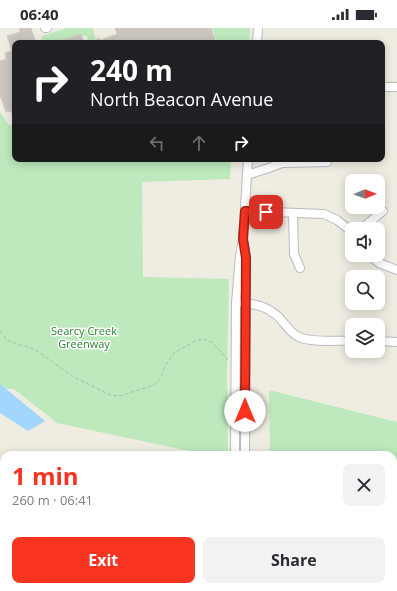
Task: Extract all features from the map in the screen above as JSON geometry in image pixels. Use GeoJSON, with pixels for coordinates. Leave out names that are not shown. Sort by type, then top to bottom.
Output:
{"type":"FeatureCollection","features":[{"type":"Feature","properties":{"kind":"street"},"geometry":{"type":"LineString","coordinates":[[257,40],[258,28]]}},
{"type":"Feature","properties":{"kind":"street"},"geometry":{"type":"LineString","coordinates":[[385,87],[397,87]]}},
{"type":"Feature","properties":{"kind":"street"},"geometry":{"type":"LineString","coordinates":[[246,451],[240,303],[240,256],[243,239],[248,162]]}},
{"type":"Feature","properties":{"kind":"street"},"geometry":{"type":"LineString","coordinates":[[247,174],[266,170],[282,163],[304,162]]}},
{"type":"Feature","properties":{"kind":"street"},"geometry":{"type":"LineString","coordinates":[[245,211],[324,214],[337,220],[345,226]]}},
{"type":"Feature","properties":{"kind":"street"},"geometry":{"type":"LineString","coordinates":[[293,213],[294,254],[300,268]]}},
{"type":"Feature","properties":{"kind":"street"},"geometry":{"type":"LineString","coordinates":[[369,222],[378,214]]}},
{"type":"Feature","properties":{"kind":"street"},"geometry":{"type":"LineString","coordinates":[[378,262],[397,270]]}},
{"type":"Feature","properties":{"kind":"street"},"geometry":{"type":"LineString","coordinates":[[240,303],[255,304],[270,309],[293,333],[303,338],[345,341]]}},
{"type":"Feature","properties":{"kind":"street"},"geometry":{"type":"LineString","coordinates":[[235,451],[235,411],[240,303]]}},
{"type":"Feature","properties":{"kind":"street"},"geometry":{"type":"LineString","coordinates":[[385,341],[397,342]]}},
{"type":"Feature","properties":{"kind":"street"},"geometry":{"type":"LineString","coordinates":[[235,411],[245,411]]}},
{"type":"Feature","properties":{"kind":"path"},"geometry":{"type":"LineString","coordinates":[[0,332],[6,339],[34,349],[74,377],[110,395],[120,396],[154,385],[160,379],[165,366],[174,353],[195,341],[204,339],[213,343],[228,360]]}},
{"type":"Feature","properties":{"kind":"green space"},"geometry":{"type":"Polygon","coordinates":[[[67,28],[93,28],[96,40],[87,40],[87,36],[83,36],[81,34],[62,40],[41,40],[42,36],[67,28]]]}},
{"type":"Feature","properties":{"kind":"green space"},"geometry":{"type":"Polygon","coordinates":[[[212,28],[250,28],[249,40],[216,40],[212,28]]]}},
{"type":"Feature","properties":{"kind":"green space","name":"Searcy Creek Greenway"},"geometry":{"type":"Polygon","coordinates":[[[0,112],[9,125],[12,126],[12,162],[231,162],[230,179],[142,182],[143,277],[229,279],[227,371],[228,451],[189,451],[57,423],[14,389],[0,389],[0,112]]]}},
{"type":"Feature","properties":{"kind":"green space"},"geometry":{"type":"Polygon","coordinates":[[[269,390],[397,422],[397,451],[270,451],[269,390]]]}},
{"type":"Feature","properties":{"kind":"water"},"geometry":{"type":"Polygon","coordinates":[[[0,384],[45,421],[28,431],[0,413],[0,384]]]}},
{"type":"Feature","properties":{"kind":"building"},"geometry":{"type":"Polygon","coordinates":[[[19,28],[31,28],[35,40],[12,40],[12,51],[7,36],[20,32],[19,28]]]}},
{"type":"Feature","properties":{"kind":"building"},"geometry":{"type":"Polygon","coordinates":[[[115,28],[211,28],[215,40],[101,40],[117,34],[115,28]]]}},
{"type":"Feature","properties":{"kind":"building"},"geometry":{"type":"Polygon","coordinates":[[[81,34],[83,40],[62,40],[81,34]]]}},
{"type":"Feature","properties":{"kind":"building"},"geometry":{"type":"Polygon","coordinates":[[[12,51],[12,114],[11,111],[6,112],[0,95],[0,61],[6,59],[5,53],[12,51]]]}},
{"type":"Feature","properties":{"kind":"route"},"geometry":{"type":"LineString","coordinates":[[245,411],[246,258],[243,239],[245,211],[266,212]]}}]}
